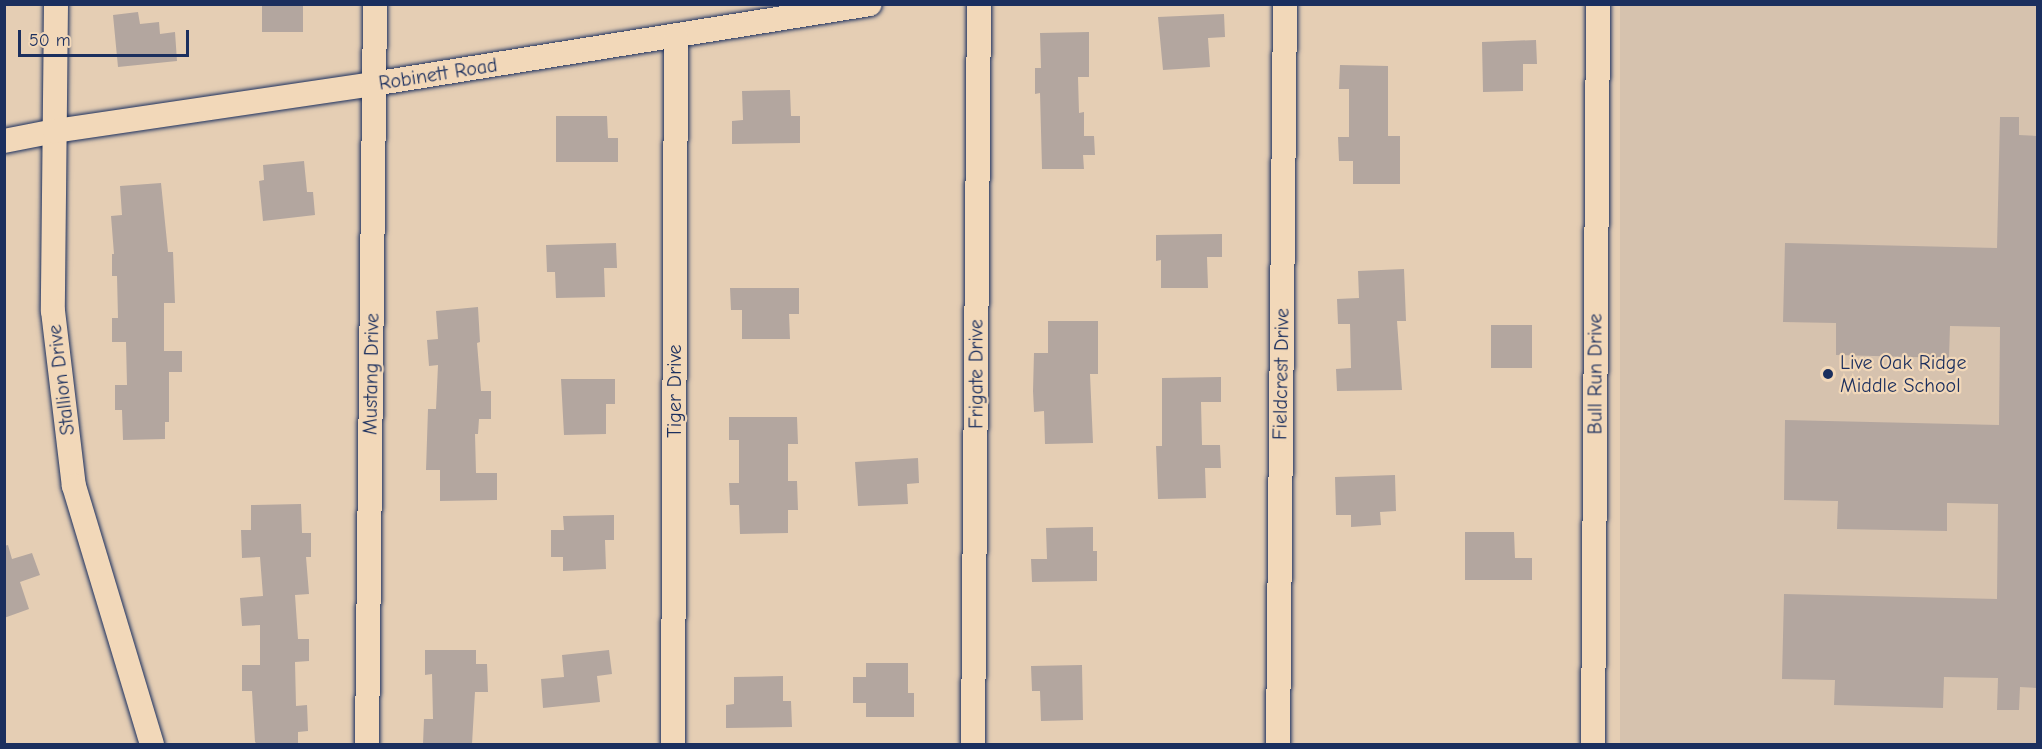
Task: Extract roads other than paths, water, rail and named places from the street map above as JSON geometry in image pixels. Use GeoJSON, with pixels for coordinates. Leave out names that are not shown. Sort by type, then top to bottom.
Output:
{"type":"FeatureCollection","features":[{"type":"Feature","properties":{"kind":"street","name":"Stallion Drive"},"geometry":{"type":"LineString","coordinates":[[56,4],[53,311],[74,486],[152,744]]}},
{"type":"Feature","properties":{"kind":"street","name":"Mustang Drive"},"geometry":{"type":"LineString","coordinates":[[367,744],[375,4]]}},
{"type":"Feature","properties":{"kind":"street","name":"Robinett Road"},"geometry":{"type":"LineString","coordinates":[[4,141],[55,131],[676,37],[870,4]]}},
{"type":"Feature","properties":{"kind":"street","name":"Frigate Drive"},"geometry":{"type":"LineString","coordinates":[[973,744],[979,4]]}},
{"type":"Feature","properties":{"kind":"street","name":"Fieldcrest Drive"},"geometry":{"type":"LineString","coordinates":[[1278,744],[1285,4]]}},
{"type":"Feature","properties":{"kind":"street","name":"Bull Run Drive"},"geometry":{"type":"LineString","coordinates":[[1593,744],[1598,4]]}},
{"type":"Feature","properties":{"kind":"street","name":"Tiger Drive"},"geometry":{"type":"LineString","coordinates":[[673,744],[676,37]]}},
{"type":"Feature","properties":{"kind":"place","name":"Live Oak Ridge Middle School"},"geometry":{"type":"Point","coordinates":[1828,374]}}]}
